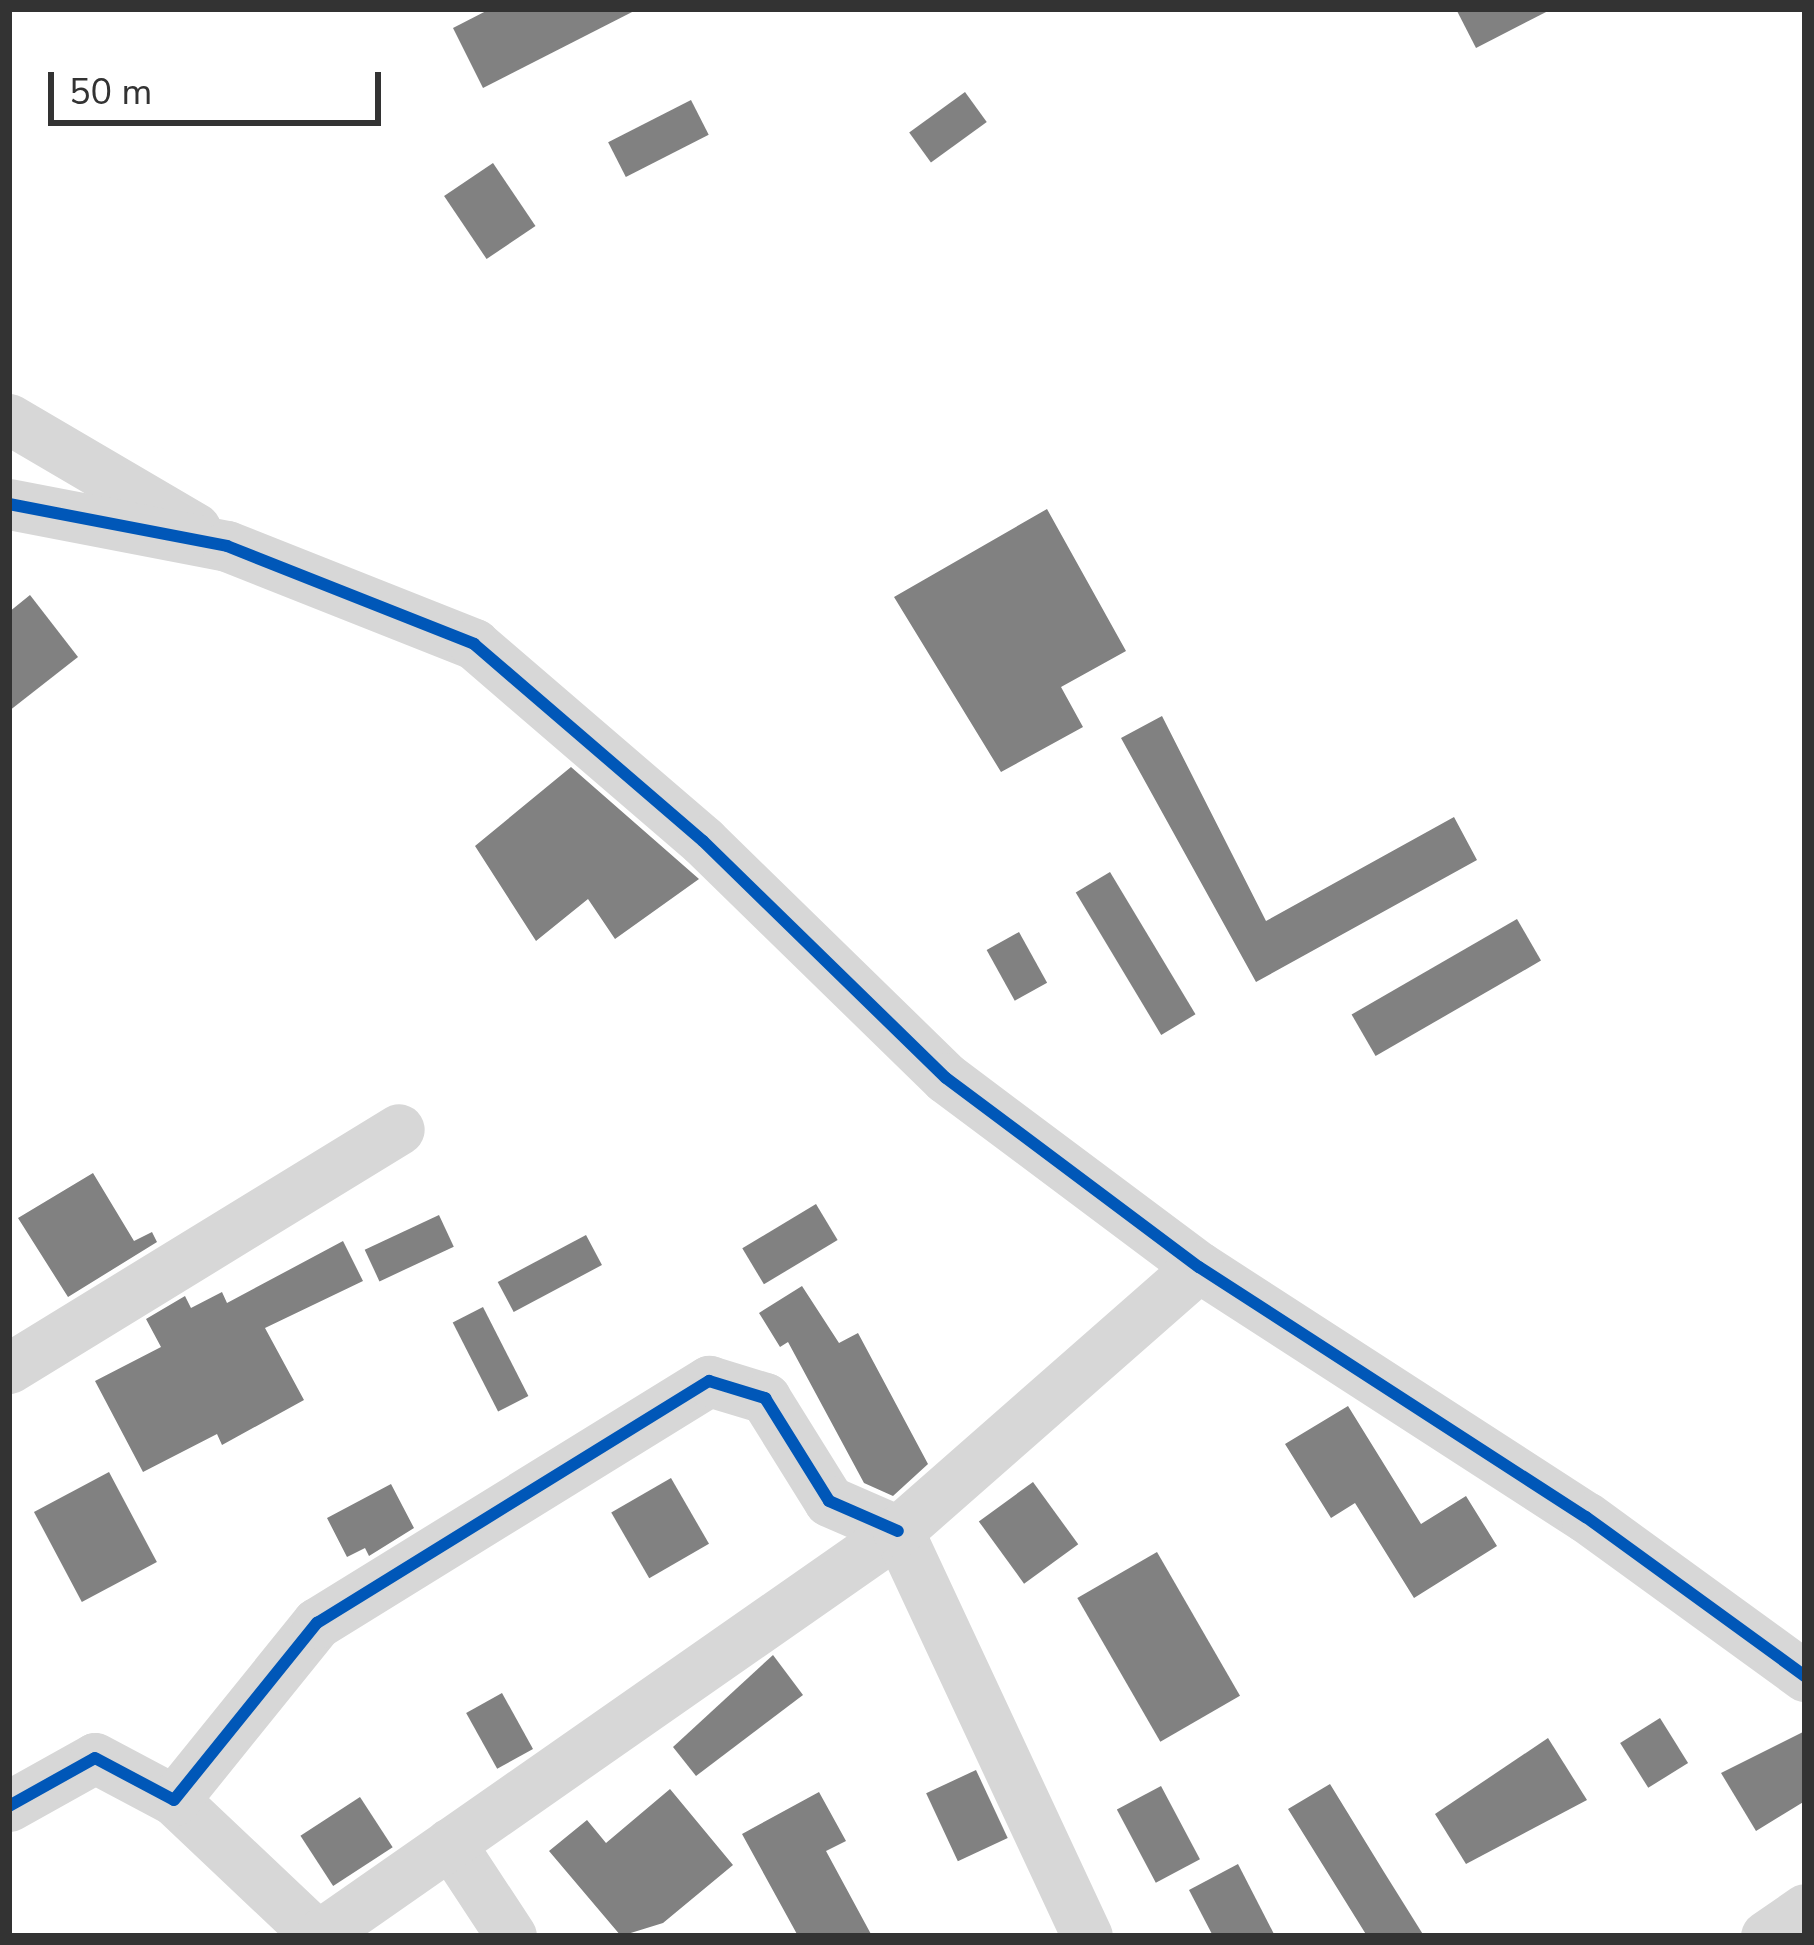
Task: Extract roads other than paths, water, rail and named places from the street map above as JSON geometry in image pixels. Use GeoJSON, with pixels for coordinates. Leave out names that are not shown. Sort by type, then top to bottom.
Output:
{"type":"FeatureCollection","features":[{"type":"Feature","properties":{"kind":"street"},"geometry":{"type":"LineString","coordinates":[[9,419],[227,546],[474,644],[703,842],[946,1078],[1199,1267],[1586,1516],[1805,1676]]}},
{"type":"Feature","properties":{"kind":"street"},"geometry":{"type":"LineString","coordinates":[[9,504],[227,546]]}},
{"type":"Feature","properties":{"kind":"street"},"geometry":{"type":"LineString","coordinates":[[9,1368],[399,1129]]}},
{"type":"Feature","properties":{"kind":"street"},"geometry":{"type":"LineString","coordinates":[[9,1806],[95,1758],[174,1800],[320,1935],[898,1531],[1199,1267]]}},
{"type":"Feature","properties":{"kind":"street"},"geometry":{"type":"LineString","coordinates":[[174,1800],[317,1623],[709,1381],[765,1398],[829,1502],[898,1531],[1087,1936]]}},
{"type":"Feature","properties":{"kind":"street"},"geometry":{"type":"LineString","coordinates":[[450,1844],[511,1936]]}},
{"type":"Feature","properties":{"kind":"street"},"geometry":{"type":"LineString","coordinates":[[1766,1936],[1805,1910]]}}]}
